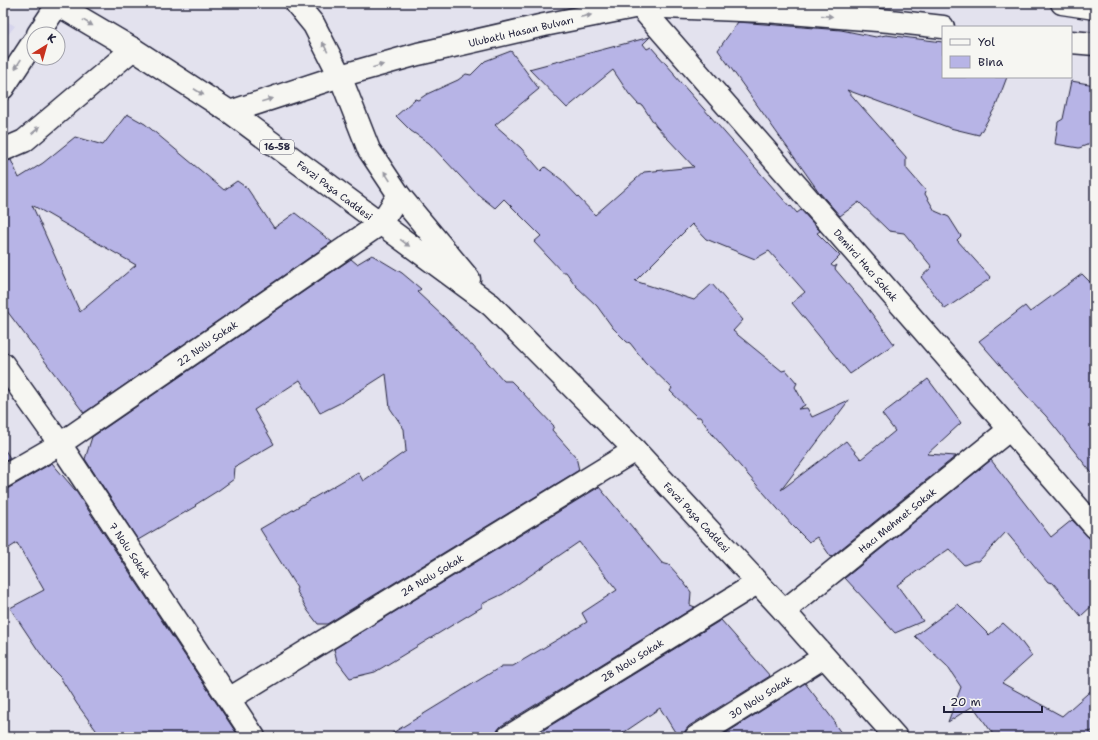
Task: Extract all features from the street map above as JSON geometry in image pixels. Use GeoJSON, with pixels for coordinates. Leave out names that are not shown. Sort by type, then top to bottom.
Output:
{"type":"FeatureCollection","features":[{"type":"Feature","properties":{"kind":"street","name":"Fevzi Paşa Caddesi"},"geometry":{"type":"LineString","coordinates":[[57,3],[230,112],[491,305]]}},
{"type":"Feature","properties":{"kind":"street"},"geometry":{"type":"LineString","coordinates":[[43,26],[57,3]]}},
{"type":"Feature","properties":{"kind":"street","name":"Fevzi Paşa Caddesi"},"geometry":{"type":"LineString","coordinates":[[296,3],[314,25],[340,76],[369,150],[399,195],[491,305],[635,450],[784,611],[896,737]]}},
{"type":"Feature","properties":{"kind":"street"},"geometry":{"type":"LineString","coordinates":[[1062,3],[1095,8]]}},
{"type":"Feature","properties":{"kind":"street","name":"Ulubatlı Hasan Bulvarı"},"geometry":{"type":"LineString","coordinates":[[230,112],[340,76],[418,54],[544,24],[638,5],[765,11],[890,21],[942,27]]}},
{"type":"Feature","properties":{"kind":"street","name":"Demirci Hacı Sokak"},"geometry":{"type":"LineString","coordinates":[[638,5],[1010,428],[1095,527]]}},
{"type":"Feature","properties":{"kind":"street"},"geometry":{"type":"LineString","coordinates":[[1072,42],[1095,44]]}},
{"type":"Feature","properties":{"kind":"street"},"geometry":{"type":"LineString","coordinates":[[3,150],[24,140],[132,49]]}},
{"type":"Feature","properties":{"kind":"street"},"geometry":{"type":"LineString","coordinates":[[3,88],[26,53]]}},
{"type":"Feature","properties":{"kind":"street","name":"22 Nolu Sokak"},"geometry":{"type":"LineString","coordinates":[[3,477],[60,444],[380,224],[399,195]]}},
{"type":"Feature","properties":{"kind":"street","name":"7 Nolu Sokak"},"geometry":{"type":"LineString","coordinates":[[3,364],[60,444],[254,737]]}},
{"type":"Feature","properties":{"kind":"street","name":"Hacı Mehmet Sokak"},"geometry":{"type":"LineString","coordinates":[[784,611],[1010,428]]}},
{"type":"Feature","properties":{"kind":"street","name":"24 Nolu Sokak"},"geometry":{"type":"LineString","coordinates":[[229,699],[635,450]]}},
{"type":"Feature","properties":{"kind":"street","name":"28 Nolu Sokak"},"geometry":{"type":"LineString","coordinates":[[508,737],[757,583]]}},
{"type":"Feature","properties":{"kind":"street","name":"30 Nolu Sokak"},"geometry":{"type":"LineString","coordinates":[[696,737],[824,657]]}},
{"type":"Feature","properties":{"kind":"shaded area"},"geometry":{"type":"Polygon","coordinates":[[[3,19],[15,26],[3,41],[3,19]]]}},
{"type":"Feature","properties":{"kind":"building"},"geometry":{"type":"Polygon","coordinates":[[[738,22],[841,30],[876,37],[886,35],[942,42],[942,78],[1007,78],[996,106],[979,135],[950,128],[847,90],[906,157],[906,168],[926,191],[925,194],[935,211],[949,217],[961,236],[957,240],[991,278],[945,309],[921,277],[932,267],[904,233],[889,231],[859,202],[840,216],[819,192],[718,50],[738,22]]]}},
{"type":"Feature","properties":{"kind":"building"},"geometry":{"type":"Polygon","coordinates":[[[650,37],[643,44],[647,49],[651,47],[790,207],[791,206],[797,213],[801,210],[820,231],[817,233],[840,256],[831,265],[834,267],[837,265],[835,269],[864,303],[894,344],[850,374],[792,303],[805,292],[769,251],[755,259],[706,239],[692,224],[635,281],[694,300],[712,284],[743,320],[733,331],[782,371],[786,370],[797,383],[795,387],[805,405],[798,409],[807,408],[812,417],[849,400],[781,490],[846,441],[861,459],[895,431],[882,414],[928,379],[961,423],[927,454],[956,456],[831,557],[817,537],[809,542],[792,525],[712,434],[700,417],[697,417],[670,391],[672,388],[645,362],[630,343],[627,342],[613,328],[597,306],[576,286],[566,272],[562,272],[534,242],[541,236],[504,199],[495,208],[475,192],[429,143],[411,131],[396,116],[415,99],[418,100],[427,94],[458,80],[466,74],[471,75],[485,61],[511,51],[539,89],[495,125],[521,148],[541,171],[545,167],[562,180],[595,215],[644,172],[694,167],[656,126],[642,105],[638,104],[629,94],[613,70],[567,108],[529,69],[650,37]]]}},
{"type":"Feature","properties":{"kind":"building"},"geometry":{"type":"Polygon","coordinates":[[[1071,81],[1095,85],[1095,142],[1079,148],[1055,144],[1058,122],[1063,119],[1071,81]]]}},
{"type":"Feature","properties":{"kind":"building"},"geometry":{"type":"Polygon","coordinates":[[[127,114],[145,124],[224,190],[237,181],[247,188],[274,228],[295,213],[332,242],[84,413],[7,311],[3,308],[3,162],[11,160],[19,178],[43,163],[75,137],[103,145],[127,114]],[[32,205],[80,312],[136,265],[32,205]]]}},
{"type":"Feature","properties":{"kind":"building"},"geometry":{"type":"Polygon","coordinates":[[[372,255],[402,273],[421,289],[417,292],[446,319],[470,345],[472,345],[504,381],[511,381],[521,391],[554,426],[552,430],[576,457],[579,470],[327,624],[318,624],[308,611],[296,590],[297,588],[260,529],[358,472],[363,481],[406,451],[404,429],[390,408],[386,374],[342,402],[320,413],[300,380],[254,410],[274,444],[235,467],[234,479],[219,490],[195,505],[196,506],[138,540],[85,459],[92,437],[351,259],[357,264],[372,255]]]}},
{"type":"Feature","properties":{"kind":"building"},"geometry":{"type":"Polygon","coordinates":[[[1082,274],[1095,287],[1095,477],[1046,416],[979,341],[1025,306],[1030,312],[1082,274]]]}},
{"type":"Feature","properties":{"kind":"building"},"geometry":{"type":"Polygon","coordinates":[[[3,447],[10,458],[3,463],[3,447]]]}},
{"type":"Feature","properties":{"kind":"building"},"geometry":{"type":"Polygon","coordinates":[[[991,460],[1051,537],[1072,520],[1095,544],[1095,603],[1081,616],[1053,583],[1048,582],[1006,532],[979,561],[974,561],[964,565],[949,549],[897,585],[923,621],[895,633],[845,578],[991,460]]]}},
{"type":"Feature","properties":{"kind":"building"},"geometry":{"type":"Polygon","coordinates":[[[52,463],[75,490],[239,737],[101,737],[60,677],[38,650],[10,608],[44,590],[17,543],[3,552],[3,489],[9,488],[52,463]]]}},
{"type":"Feature","properties":{"kind":"building"},"geometry":{"type":"Polygon","coordinates":[[[599,487],[662,563],[669,565],[677,574],[691,592],[690,605],[695,607],[501,726],[497,731],[496,737],[386,737],[502,666],[513,666],[587,622],[582,613],[617,590],[579,542],[503,594],[482,604],[482,607],[375,672],[350,678],[337,661],[334,649],[599,487]]]}},
{"type":"Feature","properties":{"kind":"building"},"geometry":{"type":"Polygon","coordinates":[[[958,604],[989,635],[1003,623],[1017,636],[1032,656],[1002,683],[1062,716],[1095,687],[1095,730],[1089,732],[1095,735],[1095,737],[995,737],[973,706],[948,722],[961,687],[947,666],[915,636],[958,604]]]}},
{"type":"Feature","properties":{"kind":"building"},"geometry":{"type":"Polygon","coordinates":[[[721,620],[770,676],[689,726],[685,731],[684,737],[678,737],[660,708],[617,737],[532,737],[721,620]]]}},
{"type":"Feature","properties":{"kind":"building"},"geometry":{"type":"Polygon","coordinates":[[[805,683],[835,722],[834,723],[844,737],[720,737],[805,683]]]}}]}
